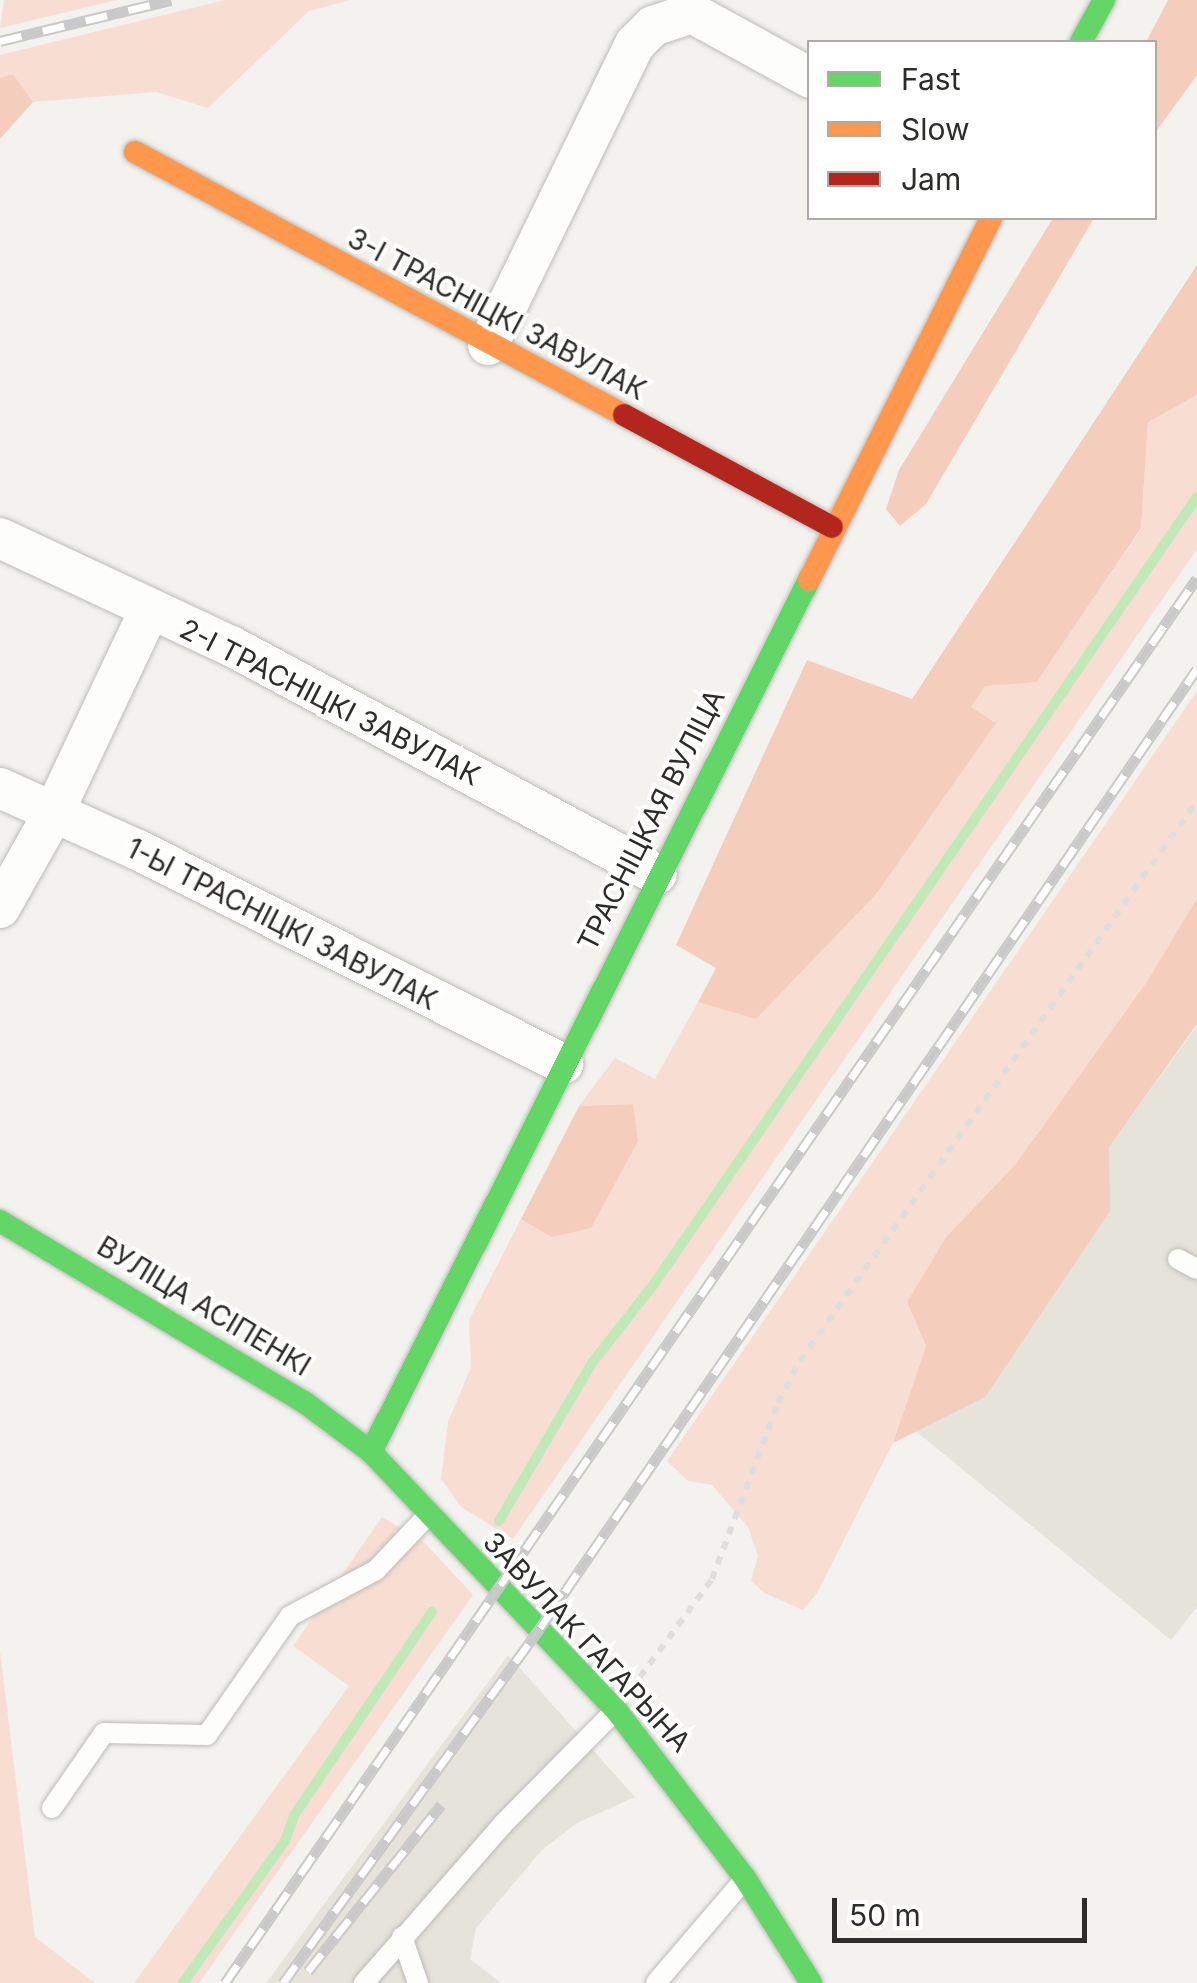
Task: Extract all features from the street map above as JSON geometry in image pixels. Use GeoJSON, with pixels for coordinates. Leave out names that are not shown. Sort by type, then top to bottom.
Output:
{"type":"FeatureCollection","features":[{"type":"Feature","properties":{"kind":"street"},"geometry":{"type":"LineString","coordinates":[[1083,40],[1104,0]]}},
{"type":"Feature","properties":{"kind":"street"},"geometry":{"type":"LineString","coordinates":[[488,345],[635,44],[670,16],[692,13],[807,76]]}},
{"type":"Feature","properties":{"kind":"street","name":"3-І ТРАСНІЦКІ ЗАВУЛАК"},"geometry":{"type":"LineString","coordinates":[[135,152],[488,345],[832,526]]}},
{"type":"Feature","properties":{"kind":"street","name":"ТРАСНІЦКАЯ ВУЛІЦА"},"geometry":{"type":"LineString","coordinates":[[370,1452],[656,874],[990,220]]}},
{"type":"Feature","properties":{"kind":"street","name":"2-І ТРАСНІЦКІ ЗАВУЛАК"},"geometry":{"type":"LineString","coordinates":[[0,538],[149,611],[232,646],[656,874]]}},
{"type":"Feature","properties":{"kind":"street"},"geometry":{"type":"LineString","coordinates":[[0,908],[53,814],[149,611]]}},
{"type":"Feature","properties":{"kind":"street","name":"1-Ы ТРАСНІЦКІ ЗАВУЛАК"},"geometry":{"type":"LineString","coordinates":[[0,788],[138,850],[562,1064]]}},
{"type":"Feature","properties":{"kind":"street","name":"ВУЛІЦА АСІПЕНКІ"},"geometry":{"type":"LineString","coordinates":[[0,1222],[304,1402],[370,1452]]}},
{"type":"Feature","properties":{"kind":"street","name":"ЗАВУЛАК ГАГАРЫНА"},"geometry":{"type":"LineString","coordinates":[[370,1452],[616,1710],[745,1878],[812,1983]]}},
{"type":"Feature","properties":{"kind":"lane"},"geometry":{"type":"LineString","coordinates":[[1178,1258],[1197,1270]]}},
{"type":"Feature","properties":{"kind":"lane"},"geometry":{"type":"LineString","coordinates":[[52,1808],[104,1733],[207,1735],[290,1616],[376,1570],[428,1516]]}},
{"type":"Feature","properties":{"kind":"lane"},"geometry":{"type":"LineString","coordinates":[[364,1983],[402,1936],[616,1710]]}},
{"type":"Feature","properties":{"kind":"lane"},"geometry":{"type":"LineString","coordinates":[[656,1983],[745,1878]]}},
{"type":"Feature","properties":{"kind":"lane"},"geometry":{"type":"LineString","coordinates":[[402,1936],[418,1983]]}},
{"type":"Feature","properties":{"kind":"path"},"geometry":{"type":"LineString","coordinates":[[616,1710],[712,1579],[800,1361],[1197,801]]}},
{"type":"Feature","properties":{"kind":"shaded area"},"geometry":{"type":"Polygon","coordinates":[[[4,0],[117,0],[0,28],[4,0]]]}},
{"type":"Feature","properties":{"kind":"shaded area"},"geometry":{"type":"Polygon","coordinates":[[[225,0],[350,0],[309,11],[208,108],[156,92],[33,102],[13,74],[0,78],[0,55],[225,0]]]}},
{"type":"Feature","properties":{"kind":"shaded area"},"geometry":{"type":"Polygon","coordinates":[[[1168,0],[1197,0],[1197,75],[1157,130],[1157,40],[1147,40],[1168,0]]]}},
{"type":"Feature","properties":{"kind":"shaded area"},"geometry":{"type":"Polygon","coordinates":[[[13,74],[33,102],[0,139],[0,78],[13,74]]]}},
{"type":"Feature","properties":{"kind":"shaded area"},"geometry":{"type":"Polygon","coordinates":[[[1052,220],[1093,220],[926,504],[900,526],[886,509],[899,470],[1052,220]]]}},
{"type":"Feature","properties":{"kind":"shaded area"},"geometry":{"type":"Polygon","coordinates":[[[1197,265],[1197,395],[1148,422],[1141,528],[1037,682],[985,686],[971,707],[996,723],[877,893],[756,1019],[698,1002],[716,968],[676,945],[807,660],[912,699],[1197,265]]]}},
{"type":"Feature","properties":{"kind":"shaded area"},"geometry":{"type":"Polygon","coordinates":[[[1197,395],[1197,549],[513,1539],[461,1507],[441,1479],[448,1422],[471,1367],[469,1320],[521,1219],[551,1237],[633,1104],[579,1106],[615,1058],[655,1079],[698,1002],[757,1018],[995,722],[971,707],[985,685],[1037,682],[1141,529],[1148,421],[1197,395]]]}},
{"type":"Feature","properties":{"kind":"shaded area"},"geometry":{"type":"Polygon","coordinates":[[[1197,691],[1197,898],[1148,980],[1015,1165],[946,1237],[907,1302],[926,1346],[893,1443],[817,1593],[803,1610],[764,1593],[751,1580],[758,1556],[748,1527],[712,1485],[688,1481],[667,1461],[1197,691]]]}},
{"type":"Feature","properties":{"kind":"shaded area"},"geometry":{"type":"Polygon","coordinates":[[[1197,898],[1197,1024],[1109,1147],[1110,1211],[985,1397],[893,1443],[926,1346],[907,1302],[946,1237],[1015,1165],[1148,980],[1197,898]]]}},
{"type":"Feature","properties":{"kind":"shaded area"},"geometry":{"type":"Polygon","coordinates":[[[1197,1026],[1197,1607],[1171,1640],[907,1424],[1197,1026]]]}},
{"type":"Feature","properties":{"kind":"shaded area"},"geometry":{"type":"Polygon","coordinates":[[[633,1104],[638,1141],[591,1228],[551,1237],[521,1219],[579,1106],[633,1104]]]}},
{"type":"Feature","properties":{"kind":"shaded area"},"geometry":{"type":"Polygon","coordinates":[[[382,1517],[424,1542],[473,1595],[199,1983],[134,1983],[349,1686],[293,1646],[382,1517]]]}},
{"type":"Feature","properties":{"kind":"shaded area"},"geometry":{"type":"Polygon","coordinates":[[[0,1651],[35,1937],[95,1983],[0,1983],[0,1651]]]}},
{"type":"Feature","properties":{"kind":"shaded area"},"geometry":{"type":"Polygon","coordinates":[[[508,1655],[635,1797],[577,1823],[542,1850],[476,1928],[470,1959],[501,1983],[266,1983],[508,1655]]]}},
{"type":"Feature","properties":{"kind":"waterway"},"geometry":{"type":"LineString","coordinates":[[499,1521],[592,1363],[654,1284],[1197,497]]}},
{"type":"Feature","properties":{"kind":"waterway"},"geometry":{"type":"LineString","coordinates":[[183,1983],[285,1841],[295,1814],[432,1612]]}},
{"type":"Feature","properties":{"kind":"railway"},"geometry":{"type":"LineString","coordinates":[[0,41],[171,0]]}},
{"type":"Feature","properties":{"kind":"railway"},"geometry":{"type":"LineString","coordinates":[[225,1983],[1197,578]]}},
{"type":"Feature","properties":{"kind":"railway"},"geometry":{"type":"LineString","coordinates":[[283,1983],[540,1628],[1197,669]]}},
{"type":"Feature","properties":{"kind":"railway"},"geometry":{"type":"LineString","coordinates":[[308,1971],[441,1805]]}},
{"type":"Feature","properties":{"kind":"traffic: fast"},"geometry":{"type":"LineString","coordinates":[[1082,40],[1104,0]]}},
{"type":"Feature","properties":{"kind":"traffic: fast"},"geometry":{"type":"LineString","coordinates":[[371,1452],[809,580]]}},
{"type":"Feature","properties":{"kind":"traffic: fast"},"geometry":{"type":"LineString","coordinates":[[0,1221],[304,1402],[371,1452],[616,1710],[745,1878],[811,1983]]}},
{"type":"Feature","properties":{"kind":"traffic: slow"},"geometry":{"type":"LineString","coordinates":[[135,152],[624,415]]}},
{"type":"Feature","properties":{"kind":"traffic: slow"},"geometry":{"type":"LineString","coordinates":[[809,580],[990,220]]}},
{"type":"Feature","properties":{"kind":"traffic: jam"},"geometry":{"type":"LineString","coordinates":[[624,415],[832,527]]}}]}
